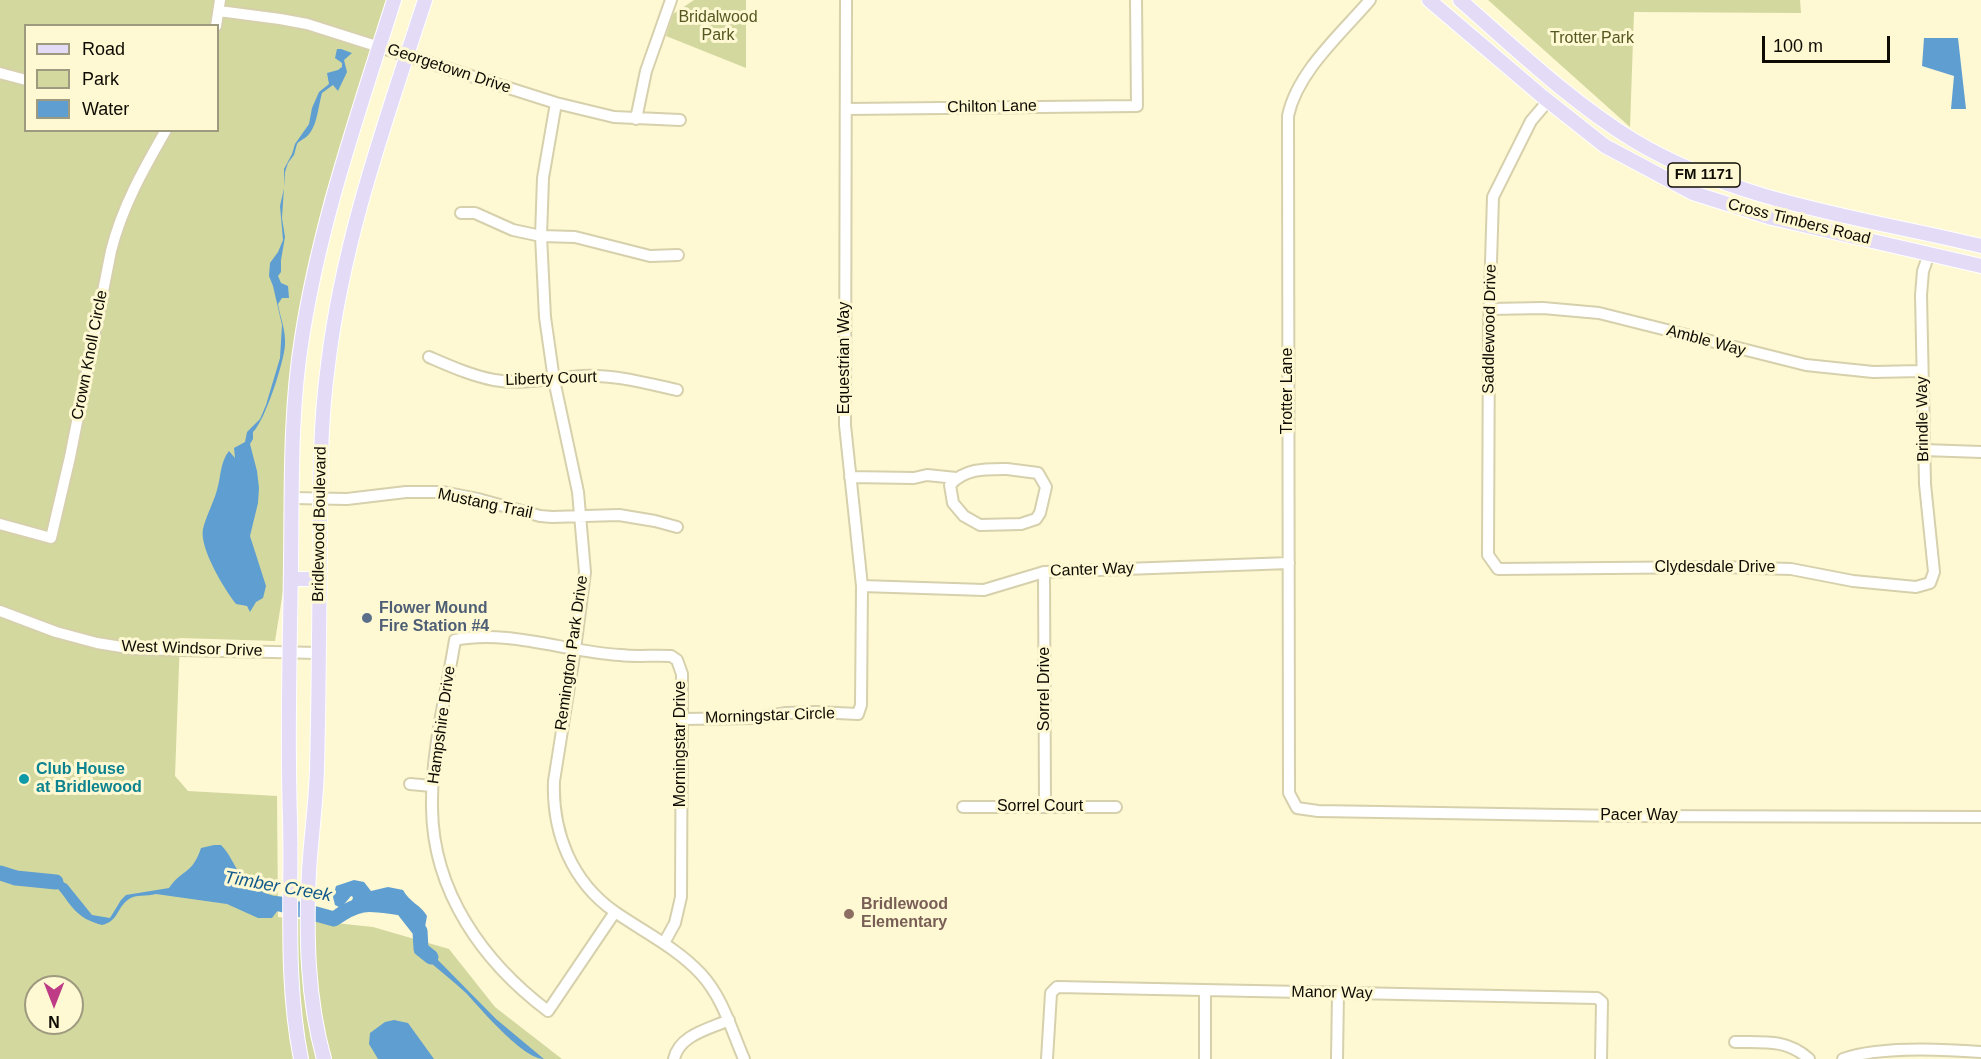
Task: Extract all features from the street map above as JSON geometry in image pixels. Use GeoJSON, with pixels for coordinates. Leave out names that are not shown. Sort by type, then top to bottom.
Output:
{"type":"FeatureCollection","features":[{"type":"Feature","properties":{"kind":"main road","name":"Bridlewood Boulevard"},"geometry":{"type":"LineString","coordinates":[[301,1059],[294,1015],[290,942],[289,652],[295,397],[307,308],[327,218],[394,0]]}},
{"type":"Feature","properties":{"kind":"main road","name":"Bridlewood Boulevard"},"geometry":{"type":"LineString","coordinates":[[324,1059],[311,999],[308,944],[309,886],[315,805],[323,411],[338,297],[361,201],[425,0]]}},
{"type":"Feature","properties":{"kind":"main road","name":"Cross Timbers Road"},"geometry":{"type":"LineString","coordinates":[[1429,0],[1605,146],[1693,193],[1772,218],[1981,266]]}},
{"type":"Feature","properties":{"kind":"main road","name":"Cross Timbers Road"},"geometry":{"type":"LineString","coordinates":[[1460,0],[1587,109],[1634,141],[1673,162],[1717,180],[1767,196],[1981,246]]}},
{"type":"Feature","properties":{"kind":"main road"},"geometry":{"type":"LineString","coordinates":[[1929,254],[1936,235]]}},
{"type":"Feature","properties":{"kind":"main road"},"geometry":{"type":"LineString","coordinates":[[291,579],[319,579]]}},
{"type":"Feature","properties":{"kind":"street"},"geometry":{"type":"LineString","coordinates":[[636,118],[646,71],[671,0]]}},
{"type":"Feature","properties":{"kind":"street","name":"Equestrian Way"},"geometry":{"type":"LineString","coordinates":[[846,0],[844,425],[862,586],[861,696],[858,714]]}},
{"type":"Feature","properties":{"kind":"street","name":"Chilton Lane"},"geometry":{"type":"LineString","coordinates":[[847,109],[1137,105],[1136,0]]}},
{"type":"Feature","properties":{"kind":"street","name":"Trotter Lane"},"geometry":{"type":"LineString","coordinates":[[1297,808],[1289,792],[1288,116],[1291,100],[1305,76],[1370,0]]}},
{"type":"Feature","properties":{"kind":"street","name":"Georgetown Drive"},"geometry":{"type":"LineString","coordinates":[[219,6],[296,22],[556,103],[614,117],[680,120]]}},
{"type":"Feature","properties":{"kind":"street"},"geometry":{"type":"LineString","coordinates":[[216,24],[219,6]]}},
{"type":"Feature","properties":{"kind":"street"},"geometry":{"type":"LineString","coordinates":[[0,73],[24,79]]}},
{"type":"Feature","properties":{"kind":"street","name":"Saddlewood Drive"},"geometry":{"type":"LineString","coordinates":[[1498,569],[1488,555],[1493,197],[1531,121],[1548,101]]}},
{"type":"Feature","properties":{"kind":"street","name":"Remington Park Drive"},"geometry":{"type":"LineString","coordinates":[[556,103],[543,178],[541,236],[545,317],[554,380],[578,492],[585,572],[556,763],[553,799],[555,813],[563,844],[589,890],[615,912],[686,959],[702,974],[716,993],[744,1059]]}},
{"type":"Feature","properties":{"kind":"street","name":"Crown Knoll Circle"},"geometry":{"type":"LineString","coordinates":[[0,524],[51,538],[118,224],[135,183],[165,132]]}},
{"type":"Feature","properties":{"kind":"street"},"geometry":{"type":"LineString","coordinates":[[461,213],[475,213],[513,231],[541,236],[584,238],[650,256],[678,255]]}},
{"type":"Feature","properties":{"kind":"street","name":"Brindle Way"},"geometry":{"type":"LineString","coordinates":[[1929,254],[1923,271],[1921,295],[1925,484],[1934,572],[1930,583]]}},
{"type":"Feature","properties":{"kind":"street","name":"Amble Way"},"geometry":{"type":"LineString","coordinates":[[1490,309],[1543,308],[1599,313],[1806,365],[1873,372],[1922,371]]}},
{"type":"Feature","properties":{"kind":"street","name":"Liberty Court"},"geometry":{"type":"LineString","coordinates":[[429,357],[478,377],[493,380],[528,382],[601,376],[676,390]]}},
{"type":"Feature","properties":{"kind":"street"},"geometry":{"type":"LineString","coordinates":[[1924,450],[1981,452]]}},
{"type":"Feature","properties":{"kind":"street"},"geometry":{"type":"LineString","coordinates":[[850,477],[914,478],[927,475],[956,478],[974,470],[1007,469],[1038,473],[1046,487],[1040,513],[1036,519],[1021,524],[980,525],[964,516],[953,502],[950,485],[956,478]]}},
{"type":"Feature","properties":{"kind":"street","name":"Mustang Trail"},"geometry":{"type":"LineString","coordinates":[[292,498],[347,499],[406,492],[442,492],[540,516],[619,514],[677,527]]}},
{"type":"Feature","properties":{"kind":"street","name":"Canter Way"},"geometry":{"type":"LineString","coordinates":[[862,586],[984,590],[1044,572],[1289,563]]}},
{"type":"Feature","properties":{"kind":"street","name":"Clydesdale Drive"},"geometry":{"type":"LineString","coordinates":[[1498,569],[1720,567],[1791,569],[1853,581],[1916,587],[1930,583]]}},
{"type":"Feature","properties":{"kind":"street","name":"Sorrel Drive"},"geometry":{"type":"LineString","coordinates":[[1044,572],[1045,806]]}},
{"type":"Feature","properties":{"kind":"street","name":"West Windsor Drive"},"geometry":{"type":"LineString","coordinates":[[0,611],[56,632],[117,646],[154,650],[318,653]]}},
{"type":"Feature","properties":{"kind":"street","name":"Morningstar Drive"},"geometry":{"type":"LineString","coordinates":[[455,640],[470,637],[503,639],[620,655],[671,656],[677,660],[682,674],[680,904],[675,923],[664,943]]}},
{"type":"Feature","properties":{"kind":"street","name":"Hampshire Drive"},"geometry":{"type":"LineString","coordinates":[[455,640],[434,760],[432,809],[437,852],[463,919],[492,961],[530,998],[548,1011],[615,912]]}},
{"type":"Feature","properties":{"kind":"street","name":"Morningstar Circle"},"geometry":{"type":"LineString","coordinates":[[682,719],[757,718],[786,713],[816,712],[858,714]]}},
{"type":"Feature","properties":{"kind":"street"},"geometry":{"type":"LineString","coordinates":[[410,784],[432,786]]}},
{"type":"Feature","properties":{"kind":"street","name":"Sorrel Court"},"geometry":{"type":"LineString","coordinates":[[963,807],[1116,807]]}},
{"type":"Feature","properties":{"kind":"street","name":"Pacer Way"},"geometry":{"type":"LineString","coordinates":[[1297,808],[1318,811],[1623,816],[1981,817]]}},
{"type":"Feature","properties":{"kind":"street","name":"Manor Way"},"geometry":{"type":"LineString","coordinates":[[1047,1059],[1051,993],[1057,987],[1597,998],[1602,1002],[1601,1059]]}},
{"type":"Feature","properties":{"kind":"street"},"geometry":{"type":"LineString","coordinates":[[1205,991],[1205,1059]]}},
{"type":"Feature","properties":{"kind":"street"},"geometry":{"type":"LineString","coordinates":[[1336,1059],[1338,993]]}},
{"type":"Feature","properties":{"kind":"street"},"geometry":{"type":"LineString","coordinates":[[674,1059],[676,1051],[689,1037],[729,1020]]}},
{"type":"Feature","properties":{"kind":"street"},"geometry":{"type":"LineString","coordinates":[[1735,1042],[1780,1043],[1801,1052],[1809,1059]]}},
{"type":"Feature","properties":{"kind":"street"},"geometry":{"type":"LineString","coordinates":[[1843,1059],[1858,1054],[1941,1049],[1981,1052]]}},
{"type":"Feature","properties":{"kind":"green space"},"geometry":{"type":"Polygon","coordinates":[[[0,0],[390,0],[324,200],[298,325],[285,579],[275,641],[180,638],[175,776],[188,791],[277,796],[278,917],[373,927],[449,949],[495,1007],[562,1059],[0,1059],[0,0]]]}},
{"type":"Feature","properties":{"kind":"green space","name":"Bridalwood Park"},"geometry":{"type":"Polygon","coordinates":[[[694,0],[746,0],[746,68],[666,36],[673,14],[694,0]]]}},
{"type":"Feature","properties":{"kind":"green space","name":"Trotter Park"},"geometry":{"type":"Polygon","coordinates":[[[1488,0],[1800,0],[1801,13],[1634,12],[1630,127],[1488,0]]]}},
{"type":"Feature","properties":{"kind":"water"},"geometry":{"type":"Polygon","coordinates":[[[1924,38],[1958,38],[1966,109],[1951,109],[1954,76],[1922,66],[1924,38]]]}},
{"type":"Feature","properties":{"kind":"water"},"geometry":{"type":"Polygon","coordinates":[[[337,49],[352,53],[344,60],[347,72],[338,91],[333,85],[322,93],[312,130],[297,144],[294,155],[288,163],[284,187],[284,169],[295,144],[309,124],[312,108],[319,92],[329,84],[327,73],[342,67],[342,63],[335,58],[337,49]]]}},
{"type":"Feature","properties":{"kind":"water"},"geometry":{"type":"Polygon","coordinates":[[[284,188],[282,218],[285,237],[281,272],[278,276],[281,283],[288,286],[289,298],[282,298],[278,304],[284,329],[285,345],[273,391],[263,416],[253,432],[250,444],[259,488],[250,536],[266,586],[263,598],[256,602],[250,612],[247,606],[236,604],[220,579],[205,547],[203,529],[217,490],[224,460],[229,451],[235,458],[234,448],[245,442],[247,432],[260,419],[280,358],[282,325],[269,276],[270,263],[283,240],[280,206],[284,188]]]}},
{"type":"Feature","properties":{"kind":"water"},"geometry":{"type":"Polygon","coordinates":[[[221,845],[224,848],[248,883],[281,899],[281,909],[272,918],[258,918],[227,904],[156,894],[129,899],[112,921],[102,925],[78,914],[52,884],[0,871],[0,867],[59,880],[67,884],[92,915],[110,918],[126,895],[169,888],[194,863],[201,848],[221,845]]]}},
{"type":"Feature","properties":{"kind":"water"},"geometry":{"type":"Polygon","coordinates":[[[354,880],[364,882],[371,891],[388,887],[403,890],[427,916],[423,938],[425,951],[433,955],[496,1019],[544,1059],[535,1057],[514,1042],[466,993],[422,956],[420,949],[422,933],[392,910],[389,902],[381,899],[372,902],[372,908],[361,910],[351,905],[353,897],[351,896],[341,908],[335,905],[333,897],[336,886],[354,880]]]}},
{"type":"Feature","properties":{"kind":"water"},"geometry":{"type":"Polygon","coordinates":[[[394,1020],[408,1023],[434,1059],[378,1059],[369,1044],[370,1033],[385,1022],[394,1020]]]}},
{"type":"Feature","properties":{"kind":"waterway","name":"Timber Creek"},"geometry":{"type":"LineString","coordinates":[[0,873],[16,878],[56,882]]}},
{"type":"Feature","properties":{"kind":"waterway","name":"Timber Creek"},"geometry":{"type":"LineString","coordinates":[[261,902],[280,904],[334,919],[352,908],[366,904],[402,908],[420,931],[421,949],[431,957]]}},
{"type":"Feature","properties":{"kind":"place","name":"Flower Mound Fire Station #4"},"geometry":{"type":"Point","coordinates":[367,618]}},
{"type":"Feature","properties":{"kind":"place","name":"Club House at Bridlewood"},"geometry":{"type":"Point","coordinates":[24,779]}},
{"type":"Feature","properties":{"kind":"place","name":"Bridlewood Elementary"},"geometry":{"type":"Point","coordinates":[849,914]}}]}
